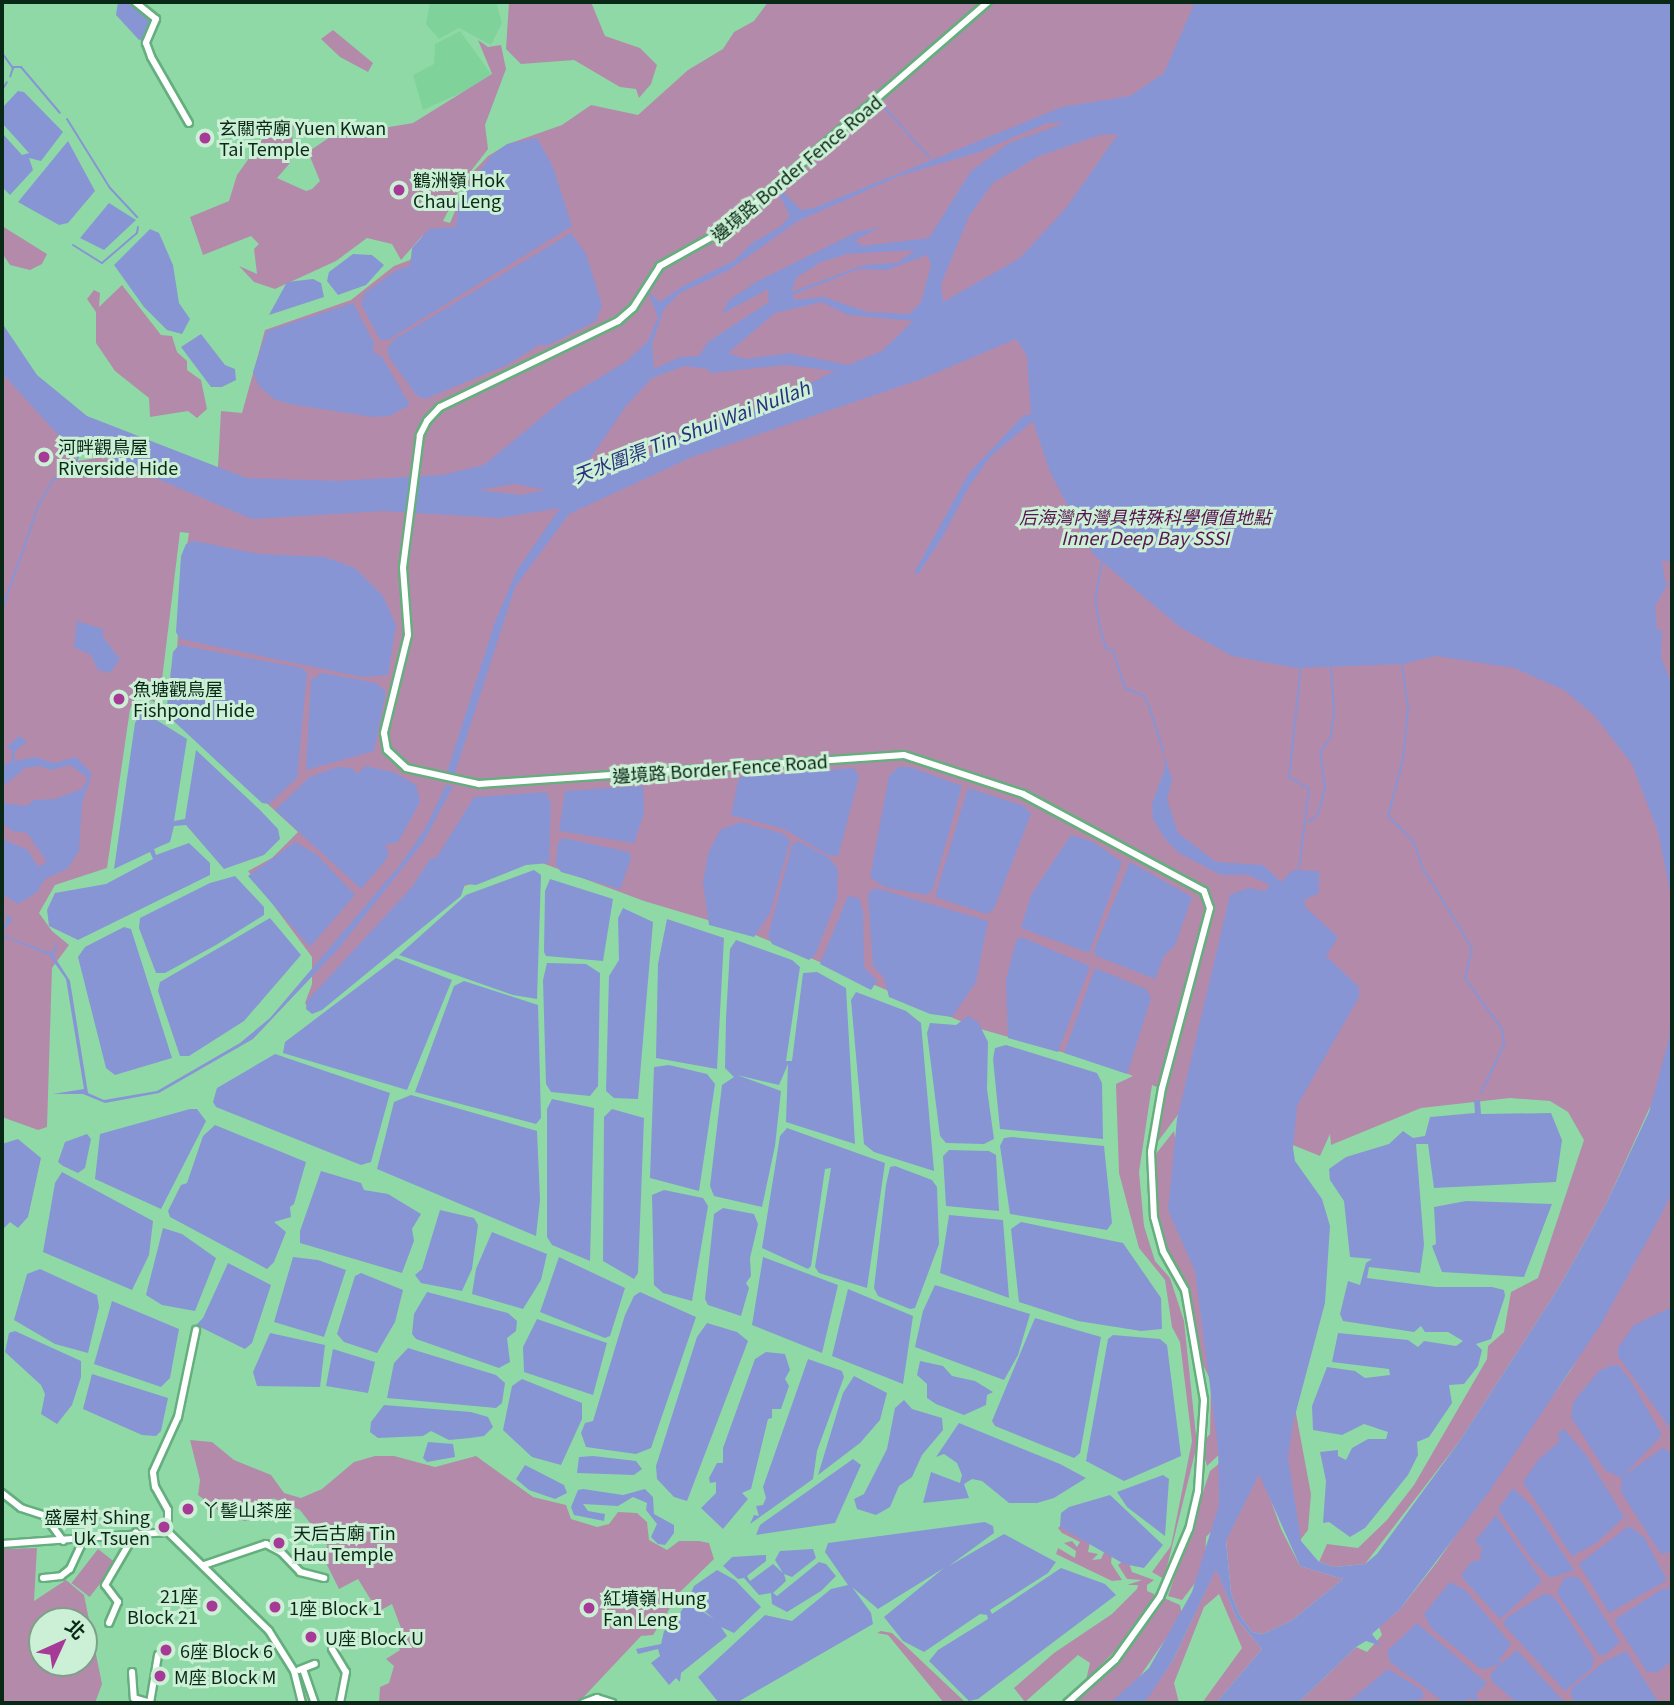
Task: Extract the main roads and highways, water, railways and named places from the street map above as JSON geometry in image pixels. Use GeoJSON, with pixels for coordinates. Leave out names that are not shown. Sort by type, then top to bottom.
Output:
{"type":"FeatureCollection","features":[{"type":"Feature","properties":{"kind":"water"},"geometry":{"type":"Polygon","coordinates":[[[118,2],[131,2],[151,18],[154,24],[146,38],[139,40],[116,15],[118,2]]]}},
{"type":"Feature","properties":{"kind":"water"},"geometry":{"type":"Polygon","coordinates":[[[1195,2],[1672,2],[1672,540],[1670,562],[1662,560],[1666,587],[1655,606],[1657,630],[1662,630],[1661,657],[1672,685],[1672,900],[1658,832],[1632,764],[1594,715],[1564,690],[1514,668],[1436,656],[1402,664],[1296,668],[1232,656],[1180,627],[1094,555],[1050,472],[1033,421],[991,456],[970,485],[942,538],[918,574],[914,573],[969,473],[1024,415],[1031,415],[1027,356],[1016,339],[919,380],[692,457],[569,514],[515,587],[454,776],[447,772],[495,622],[517,570],[560,508],[499,518],[383,511],[252,519],[61,438],[2,373],[2,323],[37,375],[87,416],[246,478],[337,481],[442,475],[484,465],[564,399],[627,361],[648,341],[658,317],[648,292],[660,302],[683,286],[735,260],[752,243],[780,227],[790,216],[780,196],[783,192],[801,210],[814,208],[1062,107],[1130,96],[1164,73],[1195,2]],[[1047,123],[979,152],[899,176],[798,221],[729,270],[680,293],[664,309],[652,344],[654,369],[680,357],[699,356],[708,342],[769,302],[768,289],[722,314],[729,300],[758,281],[857,232],[880,227],[855,240],[862,246],[929,238],[971,171],[1009,143],[1066,123],[1047,123]],[[1118,134],[1100,135],[1039,156],[993,183],[969,216],[941,284],[943,302],[1020,258],[1066,208],[1118,134]],[[915,250],[847,254],[821,262],[797,277],[791,292],[864,265],[897,263],[915,250]],[[927,255],[887,270],[859,269],[792,295],[795,300],[824,297],[867,312],[909,314],[921,302],[931,265],[927,255]],[[822,302],[775,313],[728,353],[745,359],[790,353],[848,365],[882,351],[913,321],[848,315],[822,302]],[[785,365],[711,373],[707,369],[684,366],[652,378],[626,406],[581,472],[602,475],[622,470],[686,433],[769,404],[835,371],[785,365]],[[515,484],[478,490],[521,495],[546,490],[515,484]]]}},
{"type":"Feature","properties":{"kind":"water"},"geometry":{"type":"Polygon","coordinates":[[[18,91],[24,92],[63,132],[41,161],[29,158],[33,170],[10,195],[2,187],[2,133],[22,155],[29,153],[2,123],[2,108],[18,91]]]}},
{"type":"Feature","properties":{"kind":"water"},"geometry":{"type":"Polygon","coordinates":[[[537,138],[553,167],[572,226],[388,340],[380,340],[361,304],[365,293],[395,271],[410,266],[412,248],[429,229],[456,227],[459,198],[492,155],[507,144],[537,138]]]}},
{"type":"Feature","properties":{"kind":"water"},"geometry":{"type":"Polygon","coordinates":[[[68,141],[95,191],[68,223],[59,225],[18,202],[68,141]]]}},
{"type":"Feature","properties":{"kind":"water"},"geometry":{"type":"Polygon","coordinates":[[[109,203],[136,220],[104,250],[80,238],[109,203]]]}},
{"type":"Feature","properties":{"kind":"water"},"geometry":{"type":"Polygon","coordinates":[[[150,229],[159,233],[173,265],[179,303],[190,319],[182,334],[167,330],[144,307],[114,265],[150,229]]]}},
{"type":"Feature","properties":{"kind":"water"},"geometry":{"type":"Polygon","coordinates":[[[571,233],[586,254],[602,305],[596,321],[549,345],[539,345],[507,365],[425,399],[416,395],[389,357],[387,349],[393,340],[571,233]]]}},
{"type":"Feature","properties":{"kind":"water"},"geometry":{"type":"Polygon","coordinates":[[[353,254],[372,255],[384,265],[366,285],[338,295],[327,281],[329,272],[353,254]]]}},
{"type":"Feature","properties":{"kind":"water"},"geometry":{"type":"Polygon","coordinates":[[[313,279],[321,283],[324,297],[269,315],[287,282],[313,279]]]}},
{"type":"Feature","properties":{"kind":"water"},"geometry":{"type":"Polygon","coordinates":[[[353,303],[374,343],[373,352],[382,357],[410,405],[389,416],[373,417],[290,404],[274,399],[259,386],[253,372],[267,331],[353,303]]]}},
{"type":"Feature","properties":{"kind":"water"},"geometry":{"type":"Polygon","coordinates":[[[201,334],[225,365],[235,369],[236,380],[222,387],[211,387],[181,347],[201,334]]]}},
{"type":"Feature","properties":{"kind":"water"},"geometry":{"type":"Polygon","coordinates":[[[194,541],[259,554],[325,557],[355,568],[383,596],[396,625],[388,675],[362,677],[180,639],[176,632],[181,556],[186,544],[194,541]]]}},
{"type":"Feature","properties":{"kind":"water"},"geometry":{"type":"Polygon","coordinates":[[[77,621],[103,629],[103,637],[120,659],[110,673],[98,670],[91,655],[74,647],[77,621]]]}},
{"type":"Feature","properties":{"kind":"water"},"geometry":{"type":"Polygon","coordinates":[[[179,645],[302,668],[307,673],[297,778],[269,804],[262,803],[166,714],[173,652],[179,645]]]}},
{"type":"Feature","properties":{"kind":"water"},"geometry":{"type":"Polygon","coordinates":[[[322,673],[376,683],[386,692],[374,751],[306,770],[311,680],[322,673]]]}},
{"type":"Feature","properties":{"kind":"water"},"geometry":{"type":"Polygon","coordinates":[[[142,711],[187,739],[174,821],[185,819],[196,750],[278,829],[280,839],[264,855],[224,869],[186,825],[174,826],[170,842],[154,849],[156,855],[189,843],[210,863],[210,875],[78,940],[49,926],[47,910],[55,893],[106,884],[153,859],[150,852],[114,869],[135,723],[142,711]]]}},
{"type":"Feature","properties":{"kind":"water"},"geometry":{"type":"Polygon","coordinates":[[[19,736],[27,742],[15,751],[14,761],[35,757],[54,763],[76,757],[92,774],[82,803],[79,851],[67,869],[45,879],[36,893],[18,904],[2,894],[2,839],[28,850],[38,867],[47,862],[27,833],[12,831],[2,822],[2,803],[26,806],[34,800],[55,799],[82,789],[88,778],[70,765],[51,770],[40,766],[25,768],[5,785],[2,767],[11,761],[12,751],[7,747],[19,736]]]}},
{"type":"Feature","properties":{"kind":"water"},"geometry":{"type":"Polygon","coordinates":[[[1163,751],[1172,780],[1167,799],[1178,833],[1216,862],[1263,865],[1281,882],[1293,870],[1319,871],[1319,893],[1304,900],[1306,908],[1338,937],[1326,956],[1359,987],[1359,997],[1297,1106],[1293,1148],[1295,1161],[1322,1199],[1330,1226],[1325,1303],[1293,1423],[1288,1457],[1301,1541],[1319,1562],[1334,1567],[1365,1564],[1377,1554],[1459,1442],[1558,1289],[1606,1204],[1649,1112],[1669,1039],[1672,996],[1672,1192],[1658,1221],[1601,1324],[1488,1493],[1400,1609],[1372,1634],[1381,1646],[1366,1641],[1356,1647],[1298,1703],[1216,1703],[1262,1649],[1237,1619],[1216,1569],[1173,1660],[1150,1695],[1143,1703],[1110,1703],[1149,1668],[1192,1592],[1219,1505],[1218,1447],[1195,1271],[1168,1210],[1177,1119],[1230,895],[1248,888],[1265,891],[1270,885],[1248,875],[1221,875],[1179,853],[1165,839],[1153,819],[1152,804],[1165,768],[1163,751]],[[1259,1474],[1226,1541],[1231,1593],[1239,1614],[1252,1632],[1263,1634],[1291,1621],[1343,1579],[1300,1566],[1259,1474]]]}},
{"type":"Feature","properties":{"kind":"water"},"geometry":{"type":"Polygon","coordinates":[[[366,766],[393,772],[416,785],[420,802],[398,842],[385,845],[389,854],[361,889],[275,810],[310,777],[337,767],[352,768],[357,774],[366,766]]]}},
{"type":"Feature","properties":{"kind":"water"},"geometry":{"type":"Polygon","coordinates":[[[898,767],[910,767],[962,786],[933,889],[927,895],[884,887],[870,877],[889,776],[898,767]]]}},
{"type":"Feature","properties":{"kind":"water"},"geometry":{"type":"Polygon","coordinates":[[[854,768],[859,777],[838,856],[828,855],[784,829],[731,815],[739,777],[854,768]]]}},
{"type":"Feature","properties":{"kind":"water"},"geometry":{"type":"Polygon","coordinates":[[[446,785],[453,786],[424,841],[339,948],[253,1039],[159,1093],[105,1103],[83,1094],[53,1094],[84,1089],[66,979],[49,955],[2,936],[2,932],[8,937],[51,953],[59,940],[54,956],[70,981],[88,1093],[104,1100],[157,1091],[240,1043],[270,1018],[400,865],[425,829],[446,785]]]}},
{"type":"Feature","properties":{"kind":"water"},"geometry":{"type":"Polygon","coordinates":[[[643,786],[644,813],[634,843],[559,831],[565,791],[643,786]]]}},
{"type":"Feature","properties":{"kind":"water"},"geometry":{"type":"Polygon","coordinates":[[[968,788],[1024,806],[1031,814],[994,909],[987,914],[935,897],[968,788]]]}},
{"type":"Feature","properties":{"kind":"water"},"geometry":{"type":"Polygon","coordinates":[[[546,792],[551,804],[549,863],[526,865],[476,885],[465,884],[461,896],[322,1010],[312,1014],[306,1009],[307,1001],[412,887],[430,859],[437,857],[474,797],[546,792]]]}},
{"type":"Feature","properties":{"kind":"water"},"geometry":{"type":"Polygon","coordinates":[[[741,822],[784,834],[790,841],[770,913],[754,937],[709,925],[703,883],[708,854],[720,830],[741,822]]]}},
{"type":"Feature","properties":{"kind":"water"},"geometry":{"type":"Polygon","coordinates":[[[1071,835],[1093,842],[1122,862],[1089,953],[1021,928],[1031,895],[1071,835]]]}},
{"type":"Feature","properties":{"kind":"water"},"geometry":{"type":"Polygon","coordinates":[[[563,838],[629,852],[631,859],[620,889],[561,872],[556,865],[558,843],[563,838]]]}},
{"type":"Feature","properties":{"kind":"water"},"geometry":{"type":"Polygon","coordinates":[[[798,841],[828,857],[838,869],[837,899],[815,955],[809,960],[772,944],[768,936],[792,845],[798,841]]]}},
{"type":"Feature","properties":{"kind":"water"},"geometry":{"type":"Polygon","coordinates":[[[295,842],[316,854],[355,895],[310,947],[248,876],[295,842]]]}},
{"type":"Feature","properties":{"kind":"water"},"geometry":{"type":"Polygon","coordinates":[[[1130,862],[1192,897],[1175,945],[1164,956],[1155,979],[1096,956],[1094,950],[1130,862]]]}},
{"type":"Feature","properties":{"kind":"water"},"geometry":{"type":"Polygon","coordinates":[[[534,870],[541,875],[537,999],[513,995],[399,955],[466,895],[534,870]]]}},
{"type":"Feature","properties":{"kind":"water"},"geometry":{"type":"Polygon","coordinates":[[[235,876],[264,907],[264,915],[165,973],[156,973],[139,928],[140,918],[210,883],[235,876]]]}},
{"type":"Feature","properties":{"kind":"water"},"geometry":{"type":"Polygon","coordinates":[[[550,879],[613,899],[603,961],[546,956],[545,891],[550,879]]]}},
{"type":"Feature","properties":{"kind":"water"},"geometry":{"type":"Polygon","coordinates":[[[876,888],[988,921],[976,982],[952,1017],[930,1014],[889,997],[884,978],[873,966],[868,893],[876,888]]]}},
{"type":"Feature","properties":{"kind":"water"},"geometry":{"type":"Polygon","coordinates":[[[848,896],[859,898],[863,912],[864,967],[877,981],[871,990],[820,964],[848,896]]]}},
{"type":"Feature","properties":{"kind":"water"},"geometry":{"type":"Polygon","coordinates":[[[623,908],[653,922],[638,1099],[614,1098],[606,1091],[609,976],[619,960],[618,918],[623,908]]]}},
{"type":"Feature","properties":{"kind":"water"},"geometry":{"type":"Polygon","coordinates":[[[6,915],[13,919],[2,932],[6,922],[6,915]]]}},
{"type":"Feature","properties":{"kind":"water"},"geometry":{"type":"Polygon","coordinates":[[[270,918],[301,955],[244,1021],[189,1056],[180,1056],[158,991],[160,982],[270,918]]]}},
{"type":"Feature","properties":{"kind":"water"},"geometry":{"type":"Polygon","coordinates":[[[667,919],[724,938],[717,1069],[656,1058],[658,964],[667,919]]]}},
{"type":"Feature","properties":{"kind":"water"},"geometry":{"type":"Polygon","coordinates":[[[124,927],[131,929],[172,1058],[115,1075],[106,1068],[78,957],[85,947],[124,927]]]}},
{"type":"Feature","properties":{"kind":"water"},"geometry":{"type":"Polygon","coordinates":[[[1021,937],[1090,966],[1058,1052],[1008,1038],[1006,980],[1016,941],[1021,937]]]}},
{"type":"Feature","properties":{"kind":"water"},"geometry":{"type":"Polygon","coordinates":[[[736,940],[792,960],[800,967],[786,1061],[792,1061],[803,973],[817,972],[846,988],[855,1144],[786,1122],[788,1064],[779,1085],[737,1075],[781,1091],[775,1146],[762,1207],[714,1196],[710,1186],[722,1085],[734,1077],[725,1068],[730,949],[736,940]]]}},
{"type":"Feature","properties":{"kind":"water"},"geometry":{"type":"Polygon","coordinates":[[[396,958],[452,980],[407,1090],[283,1053],[285,1042],[396,958]]]}},
{"type":"Feature","properties":{"kind":"water"},"geometry":{"type":"Polygon","coordinates":[[[547,963],[586,964],[600,973],[598,1086],[590,1096],[551,1092],[546,1084],[543,980],[547,963]]]}},
{"type":"Feature","properties":{"kind":"water"},"geometry":{"type":"Polygon","coordinates":[[[1095,968],[1146,989],[1151,998],[1127,1074],[1064,1053],[1095,968]]]}},
{"type":"Feature","properties":{"kind":"water"},"geometry":{"type":"Polygon","coordinates":[[[464,981],[538,1005],[541,1118],[536,1124],[415,1092],[454,986],[464,981]]]}},
{"type":"Feature","properties":{"kind":"water"},"geometry":{"type":"Polygon","coordinates":[[[856,992],[906,1011],[921,1023],[934,1171],[874,1152],[864,1144],[851,1000],[856,992]]]}},
{"type":"Feature","properties":{"kind":"water"},"geometry":{"type":"Polygon","coordinates":[[[968,1016],[978,1022],[988,1042],[987,1089],[994,1139],[984,1144],[946,1143],[940,1136],[927,1033],[930,1023],[956,1025],[968,1016]]]}},
{"type":"Feature","properties":{"kind":"water"},"geometry":{"type":"Polygon","coordinates":[[[1006,1045],[1097,1073],[1102,1083],[1103,1139],[1000,1129],[993,1059],[995,1048],[1006,1045]]]}},
{"type":"Feature","properties":{"kind":"water"},"geometry":{"type":"Polygon","coordinates":[[[275,1054],[390,1093],[371,1162],[361,1165],[216,1107],[213,1102],[217,1088],[275,1054]]]}},
{"type":"Feature","properties":{"kind":"water"},"geometry":{"type":"Polygon","coordinates":[[[669,1065],[707,1074],[715,1084],[699,1191],[650,1178],[654,1067],[669,1065]]]}},
{"type":"Feature","properties":{"kind":"water"},"geometry":{"type":"Polygon","coordinates":[[[411,1095],[537,1131],[540,1200],[536,1236],[377,1169],[394,1102],[411,1095]]]}},
{"type":"Feature","properties":{"kind":"water"},"geometry":{"type":"Polygon","coordinates":[[[552,1099],[594,1108],[590,1261],[552,1245],[547,1237],[547,1109],[552,1099]]]}},
{"type":"Feature","properties":{"kind":"water"},"geometry":{"type":"Polygon","coordinates":[[[1474,1100],[1480,1100],[1481,1114],[1551,1113],[1562,1140],[1556,1182],[1434,1188],[1428,1144],[1416,1144],[1424,1245],[1420,1273],[1369,1267],[1367,1278],[1436,1287],[1492,1287],[1504,1290],[1505,1296],[1491,1339],[1476,1344],[1482,1350],[1478,1366],[1464,1384],[1449,1385],[1452,1403],[1429,1437],[1417,1442],[1418,1455],[1408,1475],[1365,1528],[1350,1537],[1329,1522],[1323,1523],[1326,1481],[1320,1452],[1338,1450],[1338,1456],[1346,1460],[1352,1448],[1368,1439],[1386,1439],[1388,1432],[1364,1424],[1342,1435],[1313,1430],[1312,1406],[1327,1367],[1355,1371],[1365,1378],[1390,1375],[1389,1369],[1332,1362],[1338,1333],[1408,1340],[1418,1347],[1424,1341],[1456,1346],[1463,1341],[1448,1332],[1425,1332],[1421,1326],[1414,1332],[1343,1321],[1340,1314],[1348,1281],[1360,1285],[1366,1263],[1372,1259],[1350,1257],[1344,1201],[1330,1180],[1329,1169],[1346,1157],[1389,1144],[1403,1131],[1413,1138],[1425,1136],[1430,1117],[1475,1113],[1474,1100]]]}},
{"type":"Feature","properties":{"kind":"water"},"geometry":{"type":"Polygon","coordinates":[[[197,1109],[206,1121],[161,1209],[95,1179],[100,1134],[197,1109]]]}},
{"type":"Feature","properties":{"kind":"water"},"geometry":{"type":"Polygon","coordinates":[[[612,1109],[644,1118],[638,1273],[634,1279],[603,1261],[604,1117],[612,1109]]]}},
{"type":"Feature","properties":{"kind":"water"},"geometry":{"type":"Polygon","coordinates":[[[215,1125],[306,1162],[294,1204],[290,1207],[291,1217],[274,1222],[286,1232],[274,1262],[267,1269],[170,1217],[168,1211],[181,1185],[187,1183],[203,1136],[215,1125]]]}},
{"type":"Feature","properties":{"kind":"water"},"geometry":{"type":"Polygon","coordinates":[[[787,1128],[885,1163],[867,1288],[819,1273],[815,1267],[831,1168],[825,1169],[811,1266],[808,1269],[762,1248],[780,1136],[787,1128]]]}},
{"type":"Feature","properties":{"kind":"water"},"geometry":{"type":"Polygon","coordinates":[[[87,1134],[91,1139],[85,1168],[78,1173],[58,1162],[65,1142],[87,1134]]]}},
{"type":"Feature","properties":{"kind":"water"},"geometry":{"type":"Polygon","coordinates":[[[1004,1138],[1104,1146],[1112,1223],[1107,1230],[1010,1214],[1000,1146],[1004,1138]]]}},
{"type":"Feature","properties":{"kind":"water"},"geometry":{"type":"Polygon","coordinates":[[[18,1139],[41,1158],[28,1217],[18,1228],[10,1222],[4,1228],[2,1144],[18,1139]]]}},
{"type":"Feature","properties":{"kind":"water"},"geometry":{"type":"Polygon","coordinates":[[[949,1150],[989,1151],[996,1155],[999,1211],[946,1206],[943,1156],[949,1150]]]}},
{"type":"Feature","properties":{"kind":"water"},"geometry":{"type":"Polygon","coordinates":[[[895,1166],[932,1180],[937,1187],[939,1244],[915,1308],[910,1309],[878,1296],[874,1288],[886,1185],[890,1167],[895,1166]]]}},
{"type":"Feature","properties":{"kind":"water"},"geometry":{"type":"Polygon","coordinates":[[[321,1171],[361,1183],[364,1190],[388,1194],[421,1214],[412,1229],[414,1241],[402,1273],[300,1243],[300,1231],[321,1171]]]}},
{"type":"Feature","properties":{"kind":"water"},"geometry":{"type":"Polygon","coordinates":[[[62,1172],[153,1221],[149,1255],[132,1290],[43,1252],[55,1183],[62,1172]]]}},
{"type":"Feature","properties":{"kind":"water"},"geometry":{"type":"Polygon","coordinates":[[[664,1190],[703,1198],[708,1206],[692,1301],[663,1293],[654,1285],[652,1195],[664,1190]]]}},
{"type":"Feature","properties":{"kind":"water"},"geometry":{"type":"Polygon","coordinates":[[[1466,1201],[1552,1204],[1524,1277],[1442,1272],[1432,1246],[1436,1244],[1434,1207],[1466,1201]]]}},
{"type":"Feature","properties":{"kind":"water"},"geometry":{"type":"Polygon","coordinates":[[[723,1208],[754,1214],[758,1224],[750,1258],[751,1276],[746,1283],[749,1288],[741,1316],[708,1305],[705,1299],[714,1214],[723,1208]]]}},
{"type":"Feature","properties":{"kind":"water"},"geometry":{"type":"Polygon","coordinates":[[[440,1210],[474,1218],[478,1225],[472,1269],[462,1291],[421,1283],[415,1275],[422,1269],[440,1210]]]}},
{"type":"Feature","properties":{"kind":"water"},"geometry":{"type":"Polygon","coordinates":[[[949,1215],[1003,1220],[1009,1298],[940,1273],[949,1215]]]}},
{"type":"Feature","properties":{"kind":"water"},"geometry":{"type":"Polygon","coordinates":[[[1021,1222],[1123,1243],[1161,1298],[1162,1329],[1141,1331],[1078,1321],[1019,1302],[1011,1229],[1021,1222]]]}},
{"type":"Feature","properties":{"kind":"water"},"geometry":{"type":"Polygon","coordinates":[[[163,1228],[182,1234],[216,1258],[195,1311],[162,1305],[146,1295],[163,1228]]]}},
{"type":"Feature","properties":{"kind":"water"},"geometry":{"type":"Polygon","coordinates":[[[492,1232],[547,1254],[541,1280],[523,1309],[472,1294],[476,1269],[492,1232]]]}},
{"type":"Feature","properties":{"kind":"water"},"geometry":{"type":"Polygon","coordinates":[[[293,1257],[318,1260],[346,1270],[324,1337],[274,1322],[293,1257]]]}},
{"type":"Feature","properties":{"kind":"water"},"geometry":{"type":"Polygon","coordinates":[[[559,1257],[625,1288],[610,1336],[605,1338],[540,1312],[559,1257]]]}},
{"type":"Feature","properties":{"kind":"water"},"geometry":{"type":"Polygon","coordinates":[[[763,1257],[838,1285],[822,1353],[752,1325],[763,1257]]]}},
{"type":"Feature","properties":{"kind":"water"},"geometry":{"type":"Polygon","coordinates":[[[228,1263],[271,1285],[252,1343],[245,1349],[196,1325],[203,1318],[228,1263]]]}},
{"type":"Feature","properties":{"kind":"water"},"geometry":{"type":"Polygon","coordinates":[[[40,1269],[97,1295],[99,1307],[88,1353],[55,1344],[14,1320],[27,1274],[40,1269]]]}},
{"type":"Feature","properties":{"kind":"water"},"geometry":{"type":"Polygon","coordinates":[[[361,1273],[403,1290],[395,1322],[377,1353],[344,1342],[337,1334],[355,1276],[361,1273]]]}},
{"type":"Feature","properties":{"kind":"water"},"geometry":{"type":"Polygon","coordinates":[[[935,1285],[1030,1314],[1018,1355],[1004,1380],[915,1347],[923,1311],[935,1285]]]}},
{"type":"Feature","properties":{"kind":"water"},"geometry":{"type":"Polygon","coordinates":[[[848,1289],[913,1316],[903,1384],[832,1356],[848,1289]]]}},
{"type":"Feature","properties":{"kind":"water"},"geometry":{"type":"Polygon","coordinates":[[[427,1292],[508,1313],[517,1321],[516,1331],[507,1338],[510,1362],[499,1368],[416,1339],[412,1334],[414,1314],[427,1292]]]}},
{"type":"Feature","properties":{"kind":"water"},"geometry":{"type":"Polygon","coordinates":[[[640,1292],[696,1317],[651,1448],[636,1454],[586,1447],[581,1433],[585,1423],[593,1421],[625,1315],[634,1296],[640,1292]]]}},
{"type":"Feature","properties":{"kind":"water"},"geometry":{"type":"Polygon","coordinates":[[[112,1301],[179,1329],[170,1378],[161,1387],[94,1364],[112,1301]]]}},
{"type":"Feature","properties":{"kind":"water"},"geometry":{"type":"Polygon","coordinates":[[[1672,1307],[1672,1431],[1618,1356],[1618,1348],[1634,1325],[1672,1307]]]}},
{"type":"Feature","properties":{"kind":"water"},"geometry":{"type":"Polygon","coordinates":[[[1035,1318],[1101,1337],[1080,1453],[1074,1458],[995,1426],[992,1421],[1035,1318]]]}},
{"type":"Feature","properties":{"kind":"water"},"geometry":{"type":"Polygon","coordinates":[[[537,1319],[607,1343],[593,1395],[524,1372],[523,1347],[537,1319]]]}},
{"type":"Feature","properties":{"kind":"water"},"geometry":{"type":"Polygon","coordinates":[[[707,1323],[737,1332],[748,1341],[687,1501],[674,1497],[657,1479],[656,1466],[697,1337],[707,1323]]]}},
{"type":"Feature","properties":{"kind":"water"},"geometry":{"type":"Polygon","coordinates":[[[15,1331],[81,1361],[81,1377],[72,1405],[57,1424],[41,1414],[45,1394],[41,1385],[5,1352],[9,1333],[15,1331]]]}},
{"type":"Feature","properties":{"kind":"water"},"geometry":{"type":"Polygon","coordinates":[[[270,1333],[325,1345],[320,1387],[257,1386],[253,1372],[270,1333]]]}},
{"type":"Feature","properties":{"kind":"water"},"geometry":{"type":"Polygon","coordinates":[[[1113,1335],[1160,1339],[1167,1345],[1181,1456],[1124,1481],[1086,1461],[1108,1339],[1113,1335]]]}},
{"type":"Feature","properties":{"kind":"water"},"geometry":{"type":"Polygon","coordinates":[[[408,1348],[496,1375],[505,1383],[502,1403],[496,1408],[387,1398],[394,1363],[408,1348]]]}},
{"type":"Feature","properties":{"kind":"water"},"geometry":{"type":"Polygon","coordinates":[[[333,1349],[375,1362],[368,1393],[326,1386],[333,1349]]]}},
{"type":"Feature","properties":{"kind":"water"},"geometry":{"type":"Polygon","coordinates":[[[766,1352],[785,1354],[790,1370],[785,1379],[789,1386],[781,1409],[772,1409],[772,1418],[768,1419],[751,1489],[742,1493],[748,1499],[723,1529],[701,1508],[716,1493],[716,1482],[710,1483],[709,1478],[717,1463],[723,1463],[723,1448],[755,1359],[766,1352]]]}},
{"type":"Feature","properties":{"kind":"water"},"geometry":{"type":"Polygon","coordinates":[[[808,1359],[842,1371],[844,1377],[817,1451],[813,1479],[750,1524],[754,1515],[759,1516],[756,1506],[763,1505],[766,1498],[763,1487],[808,1359]]]}},
{"type":"Feature","properties":{"kind":"water"},"geometry":{"type":"Polygon","coordinates":[[[920,1361],[943,1366],[952,1376],[975,1381],[993,1392],[987,1395],[986,1405],[964,1415],[927,1398],[927,1384],[917,1375],[920,1361]]]}},
{"type":"Feature","properties":{"kind":"water"},"geometry":{"type":"Polygon","coordinates":[[[1612,1365],[1619,1366],[1631,1381],[1662,1435],[1623,1476],[1663,1448],[1672,1453],[1671,1552],[1661,1554],[1621,1492],[1622,1478],[1605,1470],[1571,1417],[1574,1401],[1599,1371],[1612,1365]]]}},
{"type":"Feature","properties":{"kind":"water"},"geometry":{"type":"Polygon","coordinates":[[[92,1374],[168,1398],[161,1431],[156,1436],[142,1435],[83,1409],[92,1374]]]}},
{"type":"Feature","properties":{"kind":"water"},"geometry":{"type":"Polygon","coordinates":[[[854,1376],[887,1393],[880,1420],[860,1443],[818,1475],[843,1393],[854,1376]]]}},
{"type":"Feature","properties":{"kind":"water"},"geometry":{"type":"Polygon","coordinates":[[[522,1379],[582,1403],[582,1419],[561,1465],[532,1457],[503,1430],[512,1386],[522,1379]]]}},
{"type":"Feature","properties":{"kind":"water"},"geometry":{"type":"Polygon","coordinates":[[[904,1400],[912,1409],[942,1418],[943,1430],[922,1455],[912,1477],[899,1486],[890,1507],[876,1515],[857,1509],[854,1499],[864,1494],[887,1449],[895,1408],[904,1400]]]}},
{"type":"Feature","properties":{"kind":"water"},"geometry":{"type":"Polygon","coordinates":[[[384,1405],[471,1412],[488,1417],[493,1427],[484,1436],[470,1438],[449,1440],[431,1431],[423,1436],[378,1438],[370,1432],[371,1422],[384,1405]]]}},
{"type":"Feature","properties":{"kind":"water"},"geometry":{"type":"Polygon","coordinates":[[[959,1423],[1060,1464],[1086,1478],[1054,1498],[1037,1503],[1009,1503],[982,1481],[972,1479],[964,1484],[969,1498],[923,1503],[931,1472],[960,1483],[962,1475],[957,1463],[944,1454],[936,1457],[959,1423]]]}},
{"type":"Feature","properties":{"kind":"water"},"geometry":{"type":"Polygon","coordinates":[[[1564,1429],[1586,1455],[1624,1517],[1596,1543],[1572,1556],[1523,1482],[1539,1459],[1560,1441],[1558,1433],[1564,1429]]]}},
{"type":"Feature","properties":{"kind":"water"},"geometry":{"type":"Polygon","coordinates":[[[428,1442],[453,1444],[455,1457],[427,1462],[423,1458],[428,1442]]]}},
{"type":"Feature","properties":{"kind":"water"},"geometry":{"type":"Polygon","coordinates":[[[579,1457],[636,1461],[642,1469],[634,1475],[577,1473],[579,1457]]]}},
{"type":"Feature","properties":{"kind":"water"},"geometry":{"type":"Polygon","coordinates":[[[853,1459],[861,1465],[835,1523],[756,1535],[760,1525],[853,1459]]]}},
{"type":"Feature","properties":{"kind":"water"},"geometry":{"type":"Polygon","coordinates":[[[525,1465],[564,1485],[567,1493],[555,1499],[529,1490],[516,1479],[525,1465]]]}},
{"type":"Feature","properties":{"kind":"water"},"geometry":{"type":"Polygon","coordinates":[[[1163,1475],[1169,1479],[1165,1536],[1127,1507],[1117,1492],[1163,1475]]]}},
{"type":"Feature","properties":{"kind":"water"},"geometry":{"type":"Polygon","coordinates":[[[1513,1488],[1531,1505],[1574,1570],[1550,1578],[1530,1557],[1498,1509],[1513,1488]]]}},
{"type":"Feature","properties":{"kind":"water"},"geometry":{"type":"Polygon","coordinates":[[[645,1489],[653,1497],[654,1514],[674,1525],[674,1533],[665,1545],[658,1544],[651,1537],[657,1524],[646,1510],[647,1503],[633,1497],[618,1506],[583,1504],[588,1511],[605,1514],[604,1521],[574,1515],[571,1507],[578,1490],[623,1495],[645,1489]]]}},
{"type":"Feature","properties":{"kind":"water"},"geometry":{"type":"Polygon","coordinates":[[[1110,1495],[1163,1545],[1144,1568],[1124,1564],[1060,1527],[1061,1513],[1069,1507],[1110,1495]]]}},
{"type":"Feature","properties":{"kind":"water"},"geometry":{"type":"Polygon","coordinates":[[[1496,1515],[1542,1581],[1500,1619],[1461,1576],[1471,1562],[1480,1560],[1482,1548],[1475,1541],[1496,1515]]]}},
{"type":"Feature","properties":{"kind":"water"},"geometry":{"type":"Polygon","coordinates":[[[985,1522],[993,1526],[994,1533],[949,1566],[1004,1534],[1056,1562],[1048,1573],[990,1610],[992,1614],[1061,1568],[1105,1584],[1116,1595],[978,1699],[969,1701],[929,1661],[938,1650],[988,1619],[987,1615],[980,1614],[924,1652],[903,1641],[884,1617],[944,1568],[878,1609],[852,1587],[871,1613],[873,1624],[736,1703],[719,1703],[698,1677],[765,1615],[792,1621],[831,1589],[848,1585],[825,1552],[828,1543],[985,1522]]]}},
{"type":"Feature","properties":{"kind":"water"},"geometry":{"type":"Polygon","coordinates":[[[1629,1526],[1644,1537],[1667,1580],[1609,1613],[1579,1564],[1629,1526]]]}},
{"type":"Feature","properties":{"kind":"water"},"geometry":{"type":"Polygon","coordinates":[[[813,1549],[816,1558],[792,1577],[784,1574],[786,1581],[773,1593],[777,1596],[819,1562],[826,1564],[836,1576],[821,1591],[787,1612],[772,1604],[771,1593],[759,1595],[744,1578],[738,1579],[723,1566],[732,1557],[766,1555],[766,1561],[747,1576],[750,1581],[773,1564],[783,1573],[775,1560],[780,1551],[813,1549]]]}},
{"type":"Feature","properties":{"kind":"water"},"geometry":{"type":"Polygon","coordinates":[[[717,1570],[735,1580],[761,1607],[734,1633],[721,1627],[727,1636],[681,1673],[680,1682],[676,1678],[669,1685],[651,1663],[660,1656],[658,1649],[638,1654],[636,1649],[661,1644],[664,1631],[674,1624],[687,1601],[714,1619],[689,1598],[694,1586],[717,1570]]]}},
{"type":"Feature","properties":{"kind":"water"},"geometry":{"type":"Polygon","coordinates":[[[1571,1576],[1580,1579],[1620,1642],[1605,1655],[1599,1655],[1557,1593],[1564,1578],[1571,1576]]]}},
{"type":"Feature","properties":{"kind":"water"},"geometry":{"type":"Polygon","coordinates":[[[1450,1582],[1465,1590],[1511,1644],[1499,1660],[1502,1663],[1517,1650],[1565,1703],[1517,1703],[1492,1681],[1490,1675],[1500,1664],[1482,1670],[1431,1628],[1424,1614],[1450,1582]]]}},
{"type":"Feature","properties":{"kind":"water"},"geometry":{"type":"Polygon","coordinates":[[[1672,1588],[1672,1660],[1658,1672],[1647,1672],[1614,1620],[1662,1589],[1672,1588]]]}},
{"type":"Feature","properties":{"kind":"water"},"geometry":{"type":"Polygon","coordinates":[[[1546,1593],[1555,1598],[1594,1658],[1592,1668],[1565,1691],[1503,1624],[1507,1617],[1546,1593]]]}},
{"type":"Feature","properties":{"kind":"water"},"geometry":{"type":"Polygon","coordinates":[[[1417,1623],[1487,1683],[1476,1694],[1479,1703],[1469,1698],[1463,1703],[1445,1703],[1390,1662],[1387,1651],[1417,1623]]]}},
{"type":"Feature","properties":{"kind":"water"},"geometry":{"type":"Polygon","coordinates":[[[1626,1651],[1659,1703],[1575,1703],[1570,1693],[1573,1687],[1604,1662],[1626,1651]]]}},
{"type":"Feature","properties":{"kind":"water"},"geometry":{"type":"Polygon","coordinates":[[[1388,1669],[1422,1690],[1424,1697],[1411,1703],[1347,1703],[1388,1669]]]}},
{"type":"Feature","properties":{"kind":"waterway"},"geometry":{"type":"LineString","coordinates":[[2,53],[13,68],[10,77]]}},
{"type":"Feature","properties":{"kind":"waterway"},"geometry":{"type":"LineString","coordinates":[[12,67],[21,67],[60,113]]}},
{"type":"Feature","properties":{"kind":"waterway"},"geometry":{"type":"LineString","coordinates":[[2,90],[7,82]]}},
{"type":"Feature","properties":{"kind":"waterway"},"geometry":{"type":"LineString","coordinates":[[883,106],[930,158]]}},
{"type":"Feature","properties":{"kind":"waterway"},"geometry":{"type":"LineString","coordinates":[[67,119],[110,188],[137,217]]}},
{"type":"Feature","properties":{"kind":"waterway"},"geometry":{"type":"LineString","coordinates":[[73,245],[102,263],[137,233],[138,227]]}},
{"type":"Feature","properties":{"kind":"waterway"},"geometry":{"type":"LineString","coordinates":[[2,610],[39,504],[53,480],[74,469],[82,444]]}},
{"type":"Feature","properties":{"kind":"waterway"},"geometry":{"type":"LineString","coordinates":[[1102,562],[1095,600],[1102,636],[1106,648],[1113,651],[1125,688],[1144,696],[1163,751]]}},
{"type":"Feature","properties":{"kind":"waterway"},"geometry":{"type":"LineString","coordinates":[[1667,584],[1672,586]]}},
{"type":"Feature","properties":{"kind":"waterway"},"geometry":{"type":"LineString","coordinates":[[1402,664],[1408,708],[1403,760],[1388,816],[1414,842],[1422,867],[1472,948],[1465,979],[1502,1029],[1504,1045],[1481,1093]]}},
{"type":"Feature","properties":{"kind":"waterway"},"geometry":{"type":"LineString","coordinates":[[1299,869],[1309,789],[1289,777],[1301,667]]}},
{"type":"Feature","properties":{"kind":"waterway"},"geometry":{"type":"LineString","coordinates":[[1309,822],[1318,814],[1325,787],[1320,753],[1331,736],[1334,710],[1331,667]]}},
{"type":"Feature","properties":{"kind":"place","name":"玄關帝廟 Yuen Kwan Tai Temple"},"geometry":{"type":"Point","coordinates":[205,138]}},
{"type":"Feature","properties":{"kind":"place","name":"鶴洲嶺 Hok Chau Leng"},"geometry":{"type":"Point","coordinates":[399,190]}},
{"type":"Feature","properties":{"kind":"place","name":"河畔觀鳥屋 Riverside Hide"},"geometry":{"type":"Point","coordinates":[44,457]}},
{"type":"Feature","properties":{"kind":"place","name":"魚塘觀鳥屋 Fishpond Hide"},"geometry":{"type":"Point","coordinates":[119,699]}},
{"type":"Feature","properties":{"kind":"place","name":"丫髻山茶座"},"geometry":{"type":"Point","coordinates":[188,1509]}},
{"type":"Feature","properties":{"kind":"place","name":"盛屋村 Shing Uk Tsuen"},"geometry":{"type":"Point","coordinates":[164,1527]}},
{"type":"Feature","properties":{"kind":"place","name":"天后古廟 Tin Hau Temple"},"geometry":{"type":"Point","coordinates":[279,1543]}},
{"type":"Feature","properties":{"kind":"place","name":"21座 Block 21"},"geometry":{"type":"Point","coordinates":[212,1606]}},
{"type":"Feature","properties":{"kind":"place","name":"1座 Block 1"},"geometry":{"type":"Point","coordinates":[275,1607]}},
{"type":"Feature","properties":{"kind":"place","name":"紅墳嶺 Hung Fan Leng"},"geometry":{"type":"Point","coordinates":[589,1608]}},
{"type":"Feature","properties":{"kind":"place","name":"U座 Block U"},"geometry":{"type":"Point","coordinates":[311,1637]}},
{"type":"Feature","properties":{"kind":"place","name":"6座 Block 6"},"geometry":{"type":"Point","coordinates":[166,1650]}},
{"type":"Feature","properties":{"kind":"place","name":"M座 Block M"},"geometry":{"type":"Point","coordinates":[160,1676]}},
{"type":"Feature","properties":{"kind":"water label","name":"天水圍渠 Tin Shui Wai Nullah"},"geometry":{"type":"Point","coordinates":[691,431]}},
{"type":"Feature","properties":{"kind":"park label","name":"后海灣內灣具特殊科學價值地點 Inner Deep Bay SSSI"},"geometry":{"type":"Point","coordinates":[1145,527]}}]}
